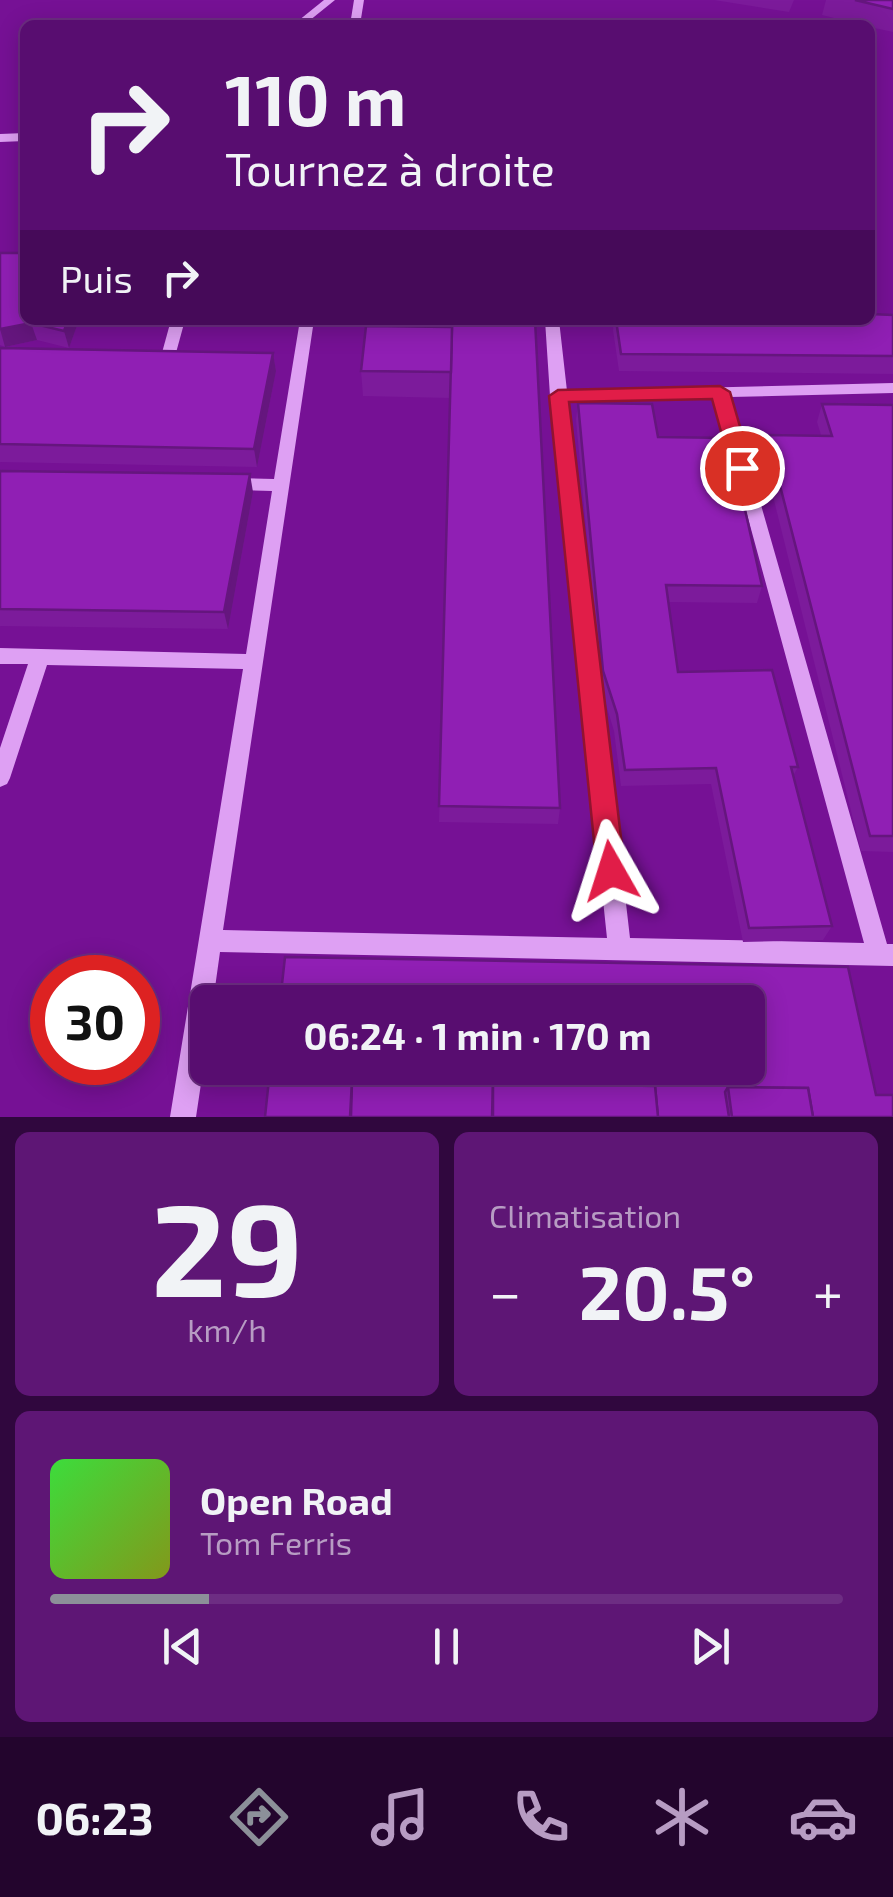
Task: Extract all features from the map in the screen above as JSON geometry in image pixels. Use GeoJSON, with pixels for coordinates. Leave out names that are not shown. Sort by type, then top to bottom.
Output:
{"type":"FeatureCollection","features":[{"type":"Feature","properties":{"kind":"street"},"geometry":{"type":"LineString","coordinates":[[304,20],[330,0]]}},
{"type":"Feature","properties":{"kind":"street"},"geometry":{"type":"LineString","coordinates":[[167,360],[177,325]]}},
{"type":"Feature","properties":{"kind":"street"},"geometry":{"type":"LineString","coordinates":[[183,1117],[305,325]]}},
{"type":"Feature","properties":{"kind":"street"},"geometry":{"type":"LineString","coordinates":[[552,325],[620,950]]}},
{"type":"Feature","properties":{"kind":"street"},"geometry":{"type":"LineString","coordinates":[[148,360],[186,360]]}},
{"type":"Feature","properties":{"kind":"street"},"geometry":{"type":"LineString","coordinates":[[280,361],[299,361]]}},
{"type":"Feature","properties":{"kind":"street"},"geometry":{"type":"LineString","coordinates":[[558,396],[893,388]]}},
{"type":"Feature","properties":{"kind":"street"},"geometry":{"type":"LineString","coordinates":[[212,941],[886,955],[720,392]]}},
{"type":"Feature","properties":{"kind":"street"},"geometry":{"type":"LineString","coordinates":[[206,484],[280,485]]}},
{"type":"Feature","properties":{"kind":"street"},"geometry":{"type":"LineString","coordinates":[[0,656],[253,662]]}},
{"type":"Feature","properties":{"kind":"street"},"geometry":{"type":"LineString","coordinates":[[0,778],[40,657]]}},
{"type":"Feature","properties":{"kind":"building"},"geometry":{"type":"Polygon","coordinates":[[[855,0],[893,0],[893,9],[855,0]]]}},
{"type":"Feature","properties":{"kind":"building"},"geometry":{"type":"Polygon","coordinates":[[[0,253],[20,253],[21,325],[0,329],[0,253]]]}},
{"type":"Feature","properties":{"kind":"building"},"geometry":{"type":"Polygon","coordinates":[[[875,314],[893,315],[893,356],[621,354],[617,325],[875,325],[875,314]]]}},
{"type":"Feature","properties":{"kind":"building"},"geometry":{"type":"Polygon","coordinates":[[[39,325],[66,325],[64,331],[39,325]]]}},
{"type":"Feature","properties":{"kind":"building"},"geometry":{"type":"Polygon","coordinates":[[[535,325],[560,808],[439,806],[452,327],[368,326],[535,325]]]}},
{"type":"Feature","properties":{"kind":"building"},"geometry":{"type":"Polygon","coordinates":[[[366,326],[452,327],[451,372],[361,371],[366,326]]]}},
{"type":"Feature","properties":{"kind":"building"},"geometry":{"type":"Polygon","coordinates":[[[0,348],[273,353],[254,449],[0,444],[0,348]]]}},
{"type":"Feature","properties":{"kind":"building"},"geometry":{"type":"Polygon","coordinates":[[[578,403],[652,404],[658,437],[729,438],[762,586],[666,585],[678,672],[772,670],[798,767],[791,767],[832,926],[749,928],[716,768],[625,770],[617,714],[603,671],[578,403]]]}},
{"type":"Feature","properties":{"kind":"building"},"geometry":{"type":"Polygon","coordinates":[[[822,404],[893,405],[893,836],[870,836],[767,435],[832,436],[822,404]]]}},
{"type":"Feature","properties":{"kind":"building"},"geometry":{"type":"Polygon","coordinates":[[[0,471],[250,474],[224,612],[0,609],[0,471]]]}},
{"type":"Feature","properties":{"kind":"building"},"geometry":{"type":"Polygon","coordinates":[[[285,957],[848,967],[876,1095],[893,1095],[893,1117],[813,1117],[808,1088],[728,1087],[725,1092],[729,1117],[658,1117],[655,1086],[601,1085],[765,1085],[765,985],[282,985],[285,957]]]}},
{"type":"Feature","properties":{"kind":"building"},"geometry":{"type":"Polygon","coordinates":[[[268,1085],[352,1085],[350,1117],[265,1117],[268,1085]]]}},
{"type":"Feature","properties":{"kind":"building"},"geometry":{"type":"Polygon","coordinates":[[[352,1085],[493,1085],[492,1117],[351,1117],[352,1085]]]}},
{"type":"Feature","properties":{"kind":"building"},"geometry":{"type":"Polygon","coordinates":[[[493,1085],[601,1085],[655,1086],[658,1117],[493,1117],[493,1085]]]}},
{"type":"Feature","properties":{"kind":"building"},"geometry":{"type":"Polygon","coordinates":[[[728,1087],[808,1088],[813,1117],[732,1117],[728,1087]]]}},
{"type":"Feature","properties":{"kind":"route"},"geometry":{"type":"LineString","coordinates":[[611,871],[558,396],[720,392],[742,468]]}}]}
